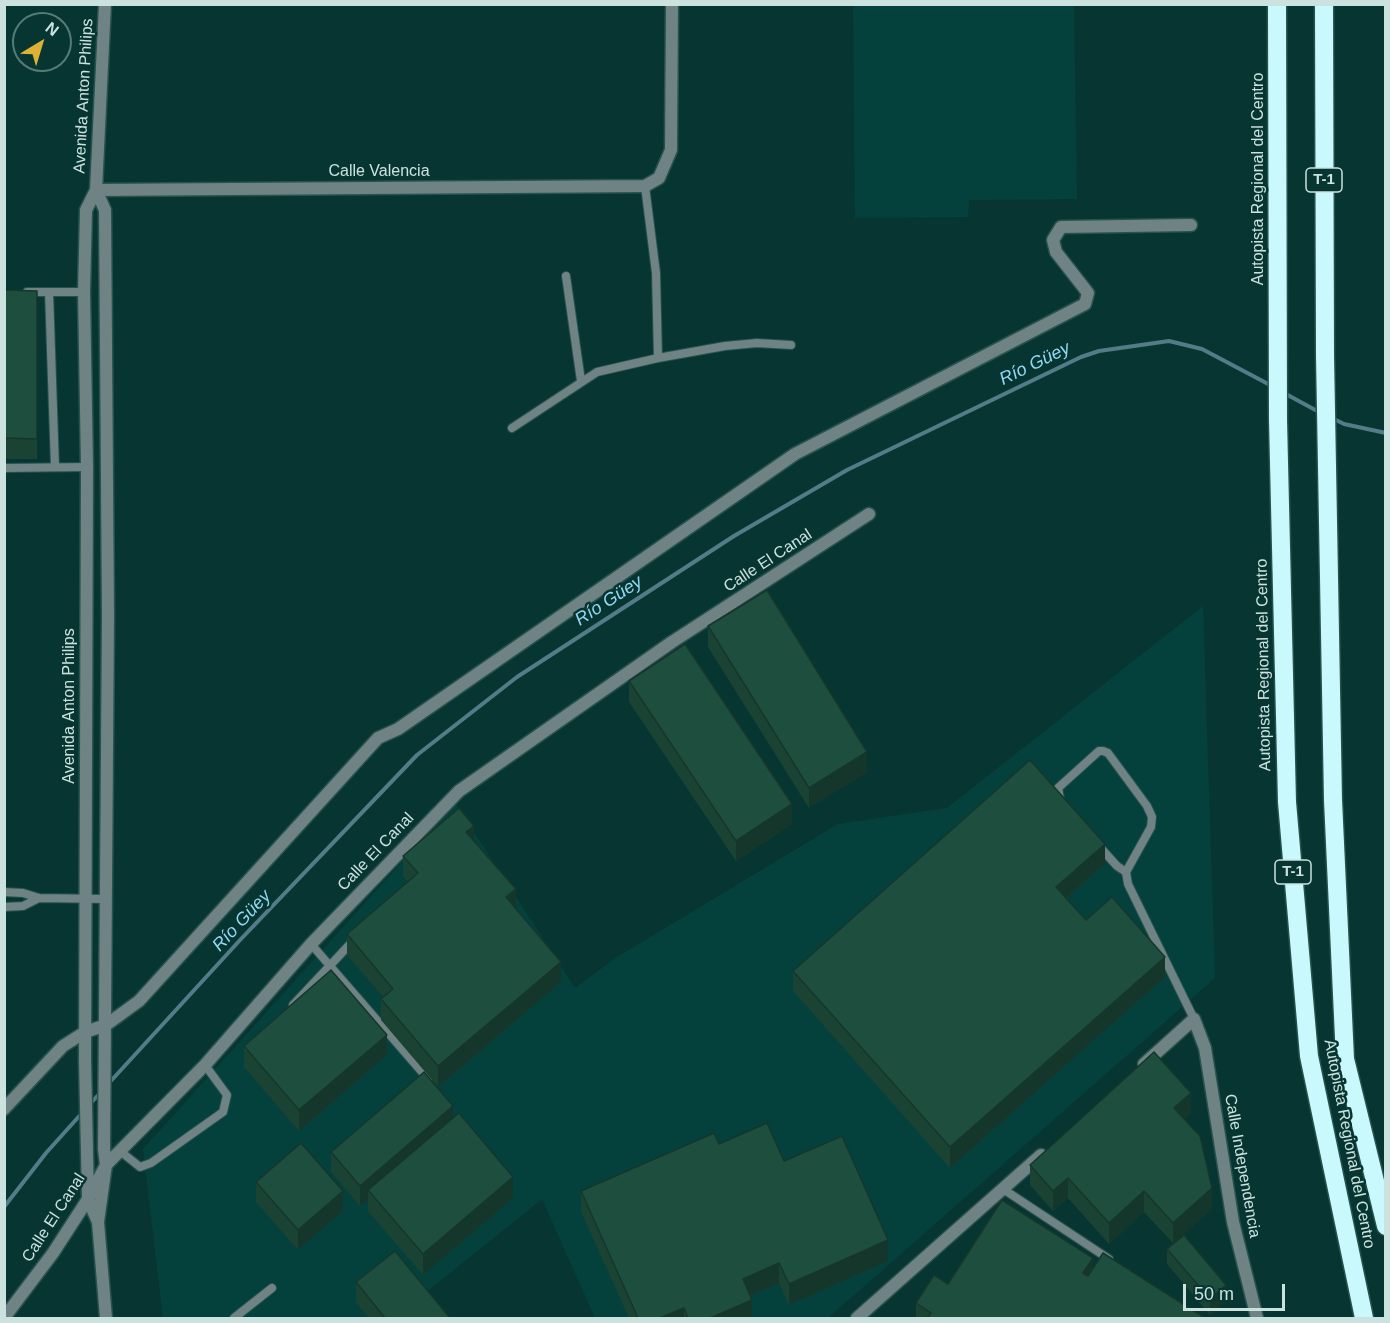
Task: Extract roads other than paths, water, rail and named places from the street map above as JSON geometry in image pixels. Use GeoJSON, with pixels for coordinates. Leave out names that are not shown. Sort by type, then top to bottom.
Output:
{"type":"FeatureCollection","features":[{"type":"Feature","properties":{"kind":"highway","name":"Autopista Regional del Centro"},"geometry":{"type":"LineString","coordinates":[[1277,4],[1278,420],[1287,802],[1309,1056],[1364,1318]]}},
{"type":"Feature","properties":{"kind":"highway","name":"Autopista Regional del Centro"},"geometry":{"type":"LineString","coordinates":[[1324,4],[1325,355],[1333,800],[1345,1059],[1386,1226]]}},
{"type":"Feature","properties":{"kind":"street","name":"Avenida Anton Philips"},"geometry":{"type":"LineString","coordinates":[[98,1222],[88,1199],[84,1060],[87,898],[87,467],[84,292],[86,210],[96,190],[105,4]]}},
{"type":"Feature","properties":{"kind":"street","name":"Calle Valencia"},"geometry":{"type":"LineString","coordinates":[[96,190],[645,186],[659,178],[671,150],[672,4]]}},
{"type":"Feature","properties":{"kind":"street","name":"Avenida Anton Philips"},"geometry":{"type":"LineString","coordinates":[[96,190],[105,210],[107,898],[104,1149],[106,1165],[98,1222],[105,1318]]}},
{"type":"Feature","properties":{"kind":"street"},"geometry":{"type":"LineString","coordinates":[[4,1109],[63,1046],[85,1032],[106,1025],[139,1001],[378,738],[398,729],[795,454],[1085,304],[1088,293],[1056,252],[1053,240],[1061,227],[1191,225]]}},
{"type":"Feature","properties":{"kind":"street","name":"Calle El Canal"},"geometry":{"type":"LineString","coordinates":[[4,1317],[53,1253],[88,1199],[106,1165],[205,1065],[311,944],[459,791],[672,642],[870,514]]}},
{"type":"Feature","properties":{"kind":"street"},"geometry":{"type":"LineString","coordinates":[[1133,1073],[1194,1019]]}},
{"type":"Feature","properties":{"kind":"street","name":"Calle Independencia"},"geometry":{"type":"LineString","coordinates":[[1194,1019],[1205,1048],[1233,1222],[1257,1318]]}},
{"type":"Feature","properties":{"kind":"street"},"geometry":{"type":"LineString","coordinates":[[857,1318],[1055,1143]]}},
{"type":"Feature","properties":{"kind":"lane"},"geometry":{"type":"LineString","coordinates":[[645,186],[656,273],[658,358]]}},
{"type":"Feature","properties":{"kind":"lane"},"geometry":{"type":"LineString","coordinates":[[566,276],[581,381]]}},
{"type":"Feature","properties":{"kind":"lane"},"geometry":{"type":"LineString","coordinates":[[16,292],[84,292]]}},
{"type":"Feature","properties":{"kind":"lane"},"geometry":{"type":"LineString","coordinates":[[49,292],[55,467]]}},
{"type":"Feature","properties":{"kind":"lane"},"geometry":{"type":"LineString","coordinates":[[513,428],[581,381],[614,366],[725,346],[757,343],[791,345]]}},
{"type":"Feature","properties":{"kind":"lane"},"geometry":{"type":"LineString","coordinates":[[4,468],[87,467]]}},
{"type":"Feature","properties":{"kind":"lane"},"geometry":{"type":"LineString","coordinates":[[1067,807],[1057,793],[1058,788],[1099,751],[1108,753],[1152,817],[1151,827],[1126,872],[1128,884],[1194,1019]]}},
{"type":"Feature","properties":{"kind":"lane"},"geometry":{"type":"LineString","coordinates":[[1095,841],[1117,866],[1126,872]]}},
{"type":"Feature","properties":{"kind":"lane"},"geometry":{"type":"LineString","coordinates":[[4,892],[23,893],[39,898],[107,898]]}},
{"type":"Feature","properties":{"kind":"lane"},"geometry":{"type":"LineString","coordinates":[[4,907],[22,906],[39,898]]}},
{"type":"Feature","properties":{"kind":"lane"},"geometry":{"type":"LineString","coordinates":[[289,1010],[330,963],[355,939]]}},
{"type":"Feature","properties":{"kind":"lane"},"geometry":{"type":"LineString","coordinates":[[311,944],[330,963],[434,1086]]}},
{"type":"Feature","properties":{"kind":"lane"},"geometry":{"type":"LineString","coordinates":[[120,1151],[140,1167],[151,1163],[224,1112],[227,1095],[205,1065]]}},
{"type":"Feature","properties":{"kind":"lane"},"geometry":{"type":"LineString","coordinates":[[1003,1189],[1113,1262]]}},
{"type":"Feature","properties":{"kind":"lane"},"geometry":{"type":"LineString","coordinates":[[234,1318],[272,1288]]}},
{"type":"Feature","properties":{"kind":"waterway","name":"Río Güey"},"geometry":{"type":"LineString","coordinates":[[109,1083],[241,939],[417,755],[517,677],[734,536],[847,470],[1081,357],[1099,351],[1169,341],[1202,349],[1272,386]]}},
{"type":"Feature","properties":{"kind":"waterway","name":"Río Güey"},"geometry":{"type":"LineString","coordinates":[[1284,393],[1319,412]]}},
{"type":"Feature","properties":{"kind":"waterway","name":"Río Güey"},"geometry":{"type":"LineString","coordinates":[[1332,418],[1344,424],[1386,433]]}},
{"type":"Feature","properties":{"kind":"waterway","name":"Río Güey"},"geometry":{"type":"LineString","coordinates":[[89,1105],[102,1091]]}},
{"type":"Feature","properties":{"kind":"waterway","name":"Río Güey"},"geometry":{"type":"LineString","coordinates":[[4,1207],[46,1153],[82,1113]]}}]}
